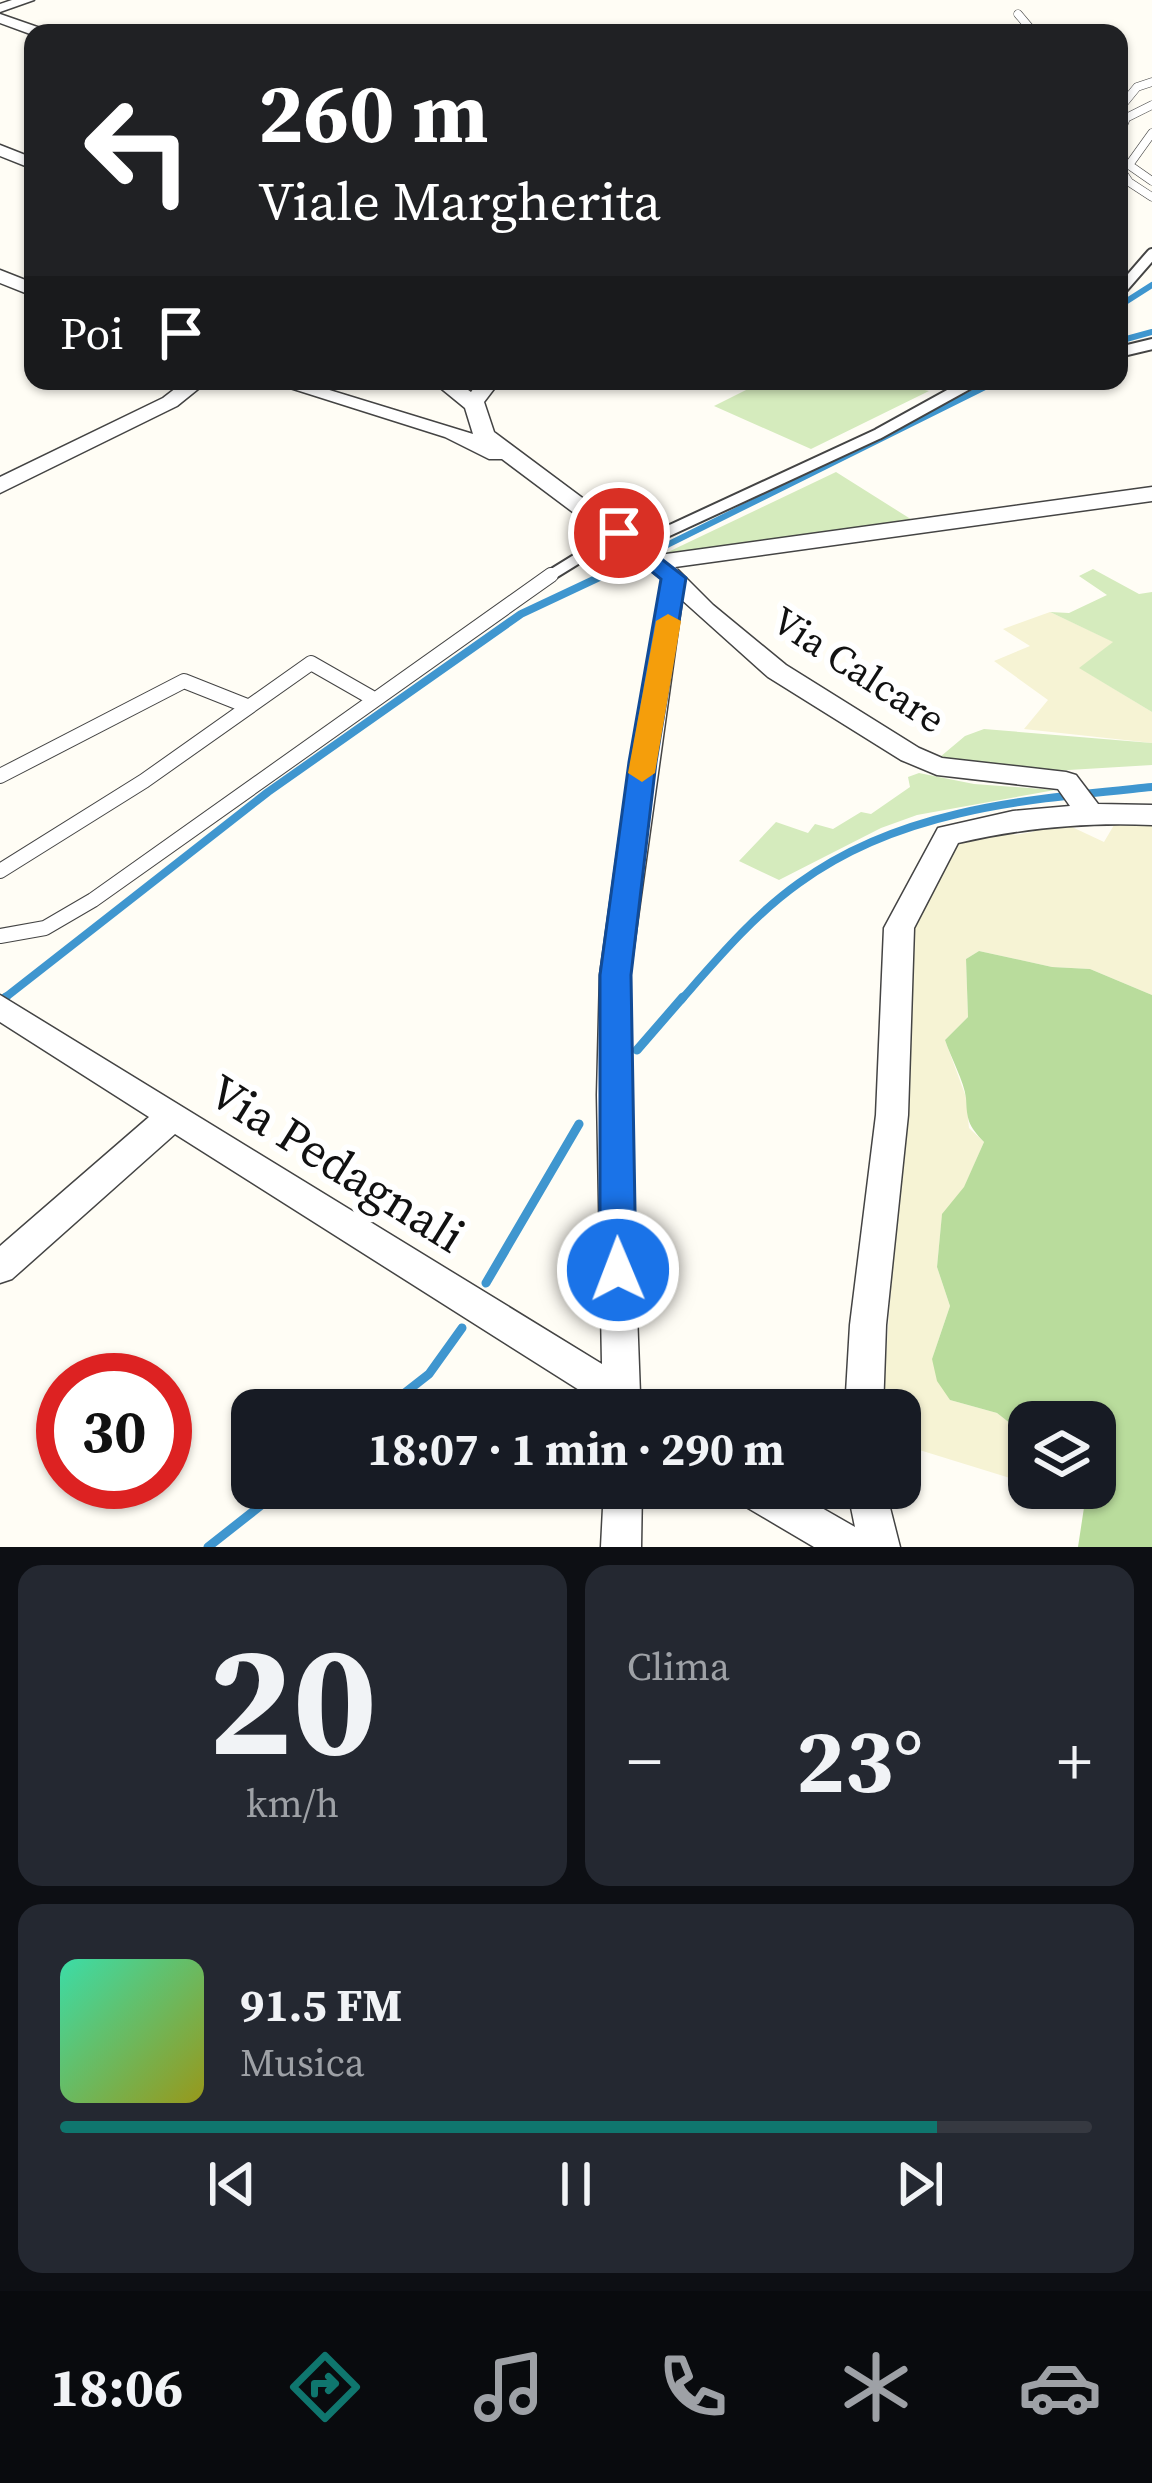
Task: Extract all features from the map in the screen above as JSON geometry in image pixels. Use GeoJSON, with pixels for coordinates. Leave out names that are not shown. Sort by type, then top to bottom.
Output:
{"type":"FeatureCollection","features":[{"type":"Feature","properties":{"kind":"street"},"geometry":{"type":"LineString","coordinates":[[0,8],[27,0]]}},
{"type":"Feature","properties":{"kind":"street"},"geometry":{"type":"LineString","coordinates":[[0,487],[186,390]]}},
{"type":"Feature","properties":{"kind":"street"},"geometry":{"type":"LineString","coordinates":[[310,390],[453,431],[532,472]]}},
{"type":"Feature","properties":{"kind":"street"},"geometry":{"type":"LineString","coordinates":[[483,394],[484,435],[532,472]]}},
{"type":"Feature","properties":{"kind":"street","name":"Via Calcare"},"geometry":{"type":"LineString","coordinates":[[532,472],[647,555],[778,671],[910,754],[937,766],[1066,781],[1083,802],[1152,810]]}},
{"type":"Feature","properties":{"kind":"street"},"geometry":{"type":"LineString","coordinates":[[625,1389],[615,975],[643,762],[647,555],[1152,494]]}},
{"type":"Feature","properties":{"kind":"street"},"geometry":{"type":"LineString","coordinates":[[865,1389],[892,1115],[899,928],[948,836],[1083,802]]}},
{"type":"Feature","properties":{"kind":"street","name":"Via Pedagnali"},"geometry":{"type":"LineString","coordinates":[[6,1011],[609,1389]]}},
{"type":"Feature","properties":{"kind":"street"},"geometry":{"type":"LineString","coordinates":[[0,1268],[172,1117]]}},
{"type":"Feature","properties":{"kind":"street"},"geometry":{"type":"LineString","coordinates":[[621,1547],[622,1509]]}},
{"type":"Feature","properties":{"kind":"street"},"geometry":{"type":"LineString","coordinates":[[786,1509],[852,1547]]}},
{"type":"Feature","properties":{"kind":"street"},"geometry":{"type":"LineString","coordinates":[[871,1509],[880,1547]]}},
{"type":"Feature","properties":{"kind":"lane"},"geometry":{"type":"LineString","coordinates":[[1018,14],[1026,24]]}},
{"type":"Feature","properties":{"kind":"lane"},"geometry":{"type":"LineString","coordinates":[[1128,159],[1152,133]]}},
{"type":"Feature","properties":{"kind":"lane"},"geometry":{"type":"LineString","coordinates":[[1128,178],[1152,197]]}},
{"type":"Feature","properties":{"kind":"lane"},"geometry":{"type":"LineString","coordinates":[[1128,282],[1152,254]]}},
{"type":"Feature","properties":{"kind":"lane"},"geometry":{"type":"LineString","coordinates":[[0,936],[45,928],[92,900],[541,580],[647,555],[958,390]]}},
{"type":"Feature","properties":{"kind":"lane"},"geometry":{"type":"LineString","coordinates":[[0,871],[144,781],[311,663],[374,699]]}},
{"type":"Feature","properties":{"kind":"lane"},"geometry":{"type":"LineString","coordinates":[[0,776],[184,681],[247,706]]}},
{"type":"Feature","properties":{"kind":"shaded area"},"geometry":{"type":"Polygon","coordinates":[[[1050,612],[1114,642],[1080,668],[1152,712],[1152,743],[1024,729],[1048,700],[994,661],[1030,646],[1003,629],[1050,612]]]}},
{"type":"Feature","properties":{"kind":"shaded area"},"geometry":{"type":"Polygon","coordinates":[[[1152,823],[1152,995],[1090,969],[1052,967],[979,951],[966,959],[968,1017],[945,1040],[966,1097],[969,1128],[984,1142],[964,1188],[942,1215],[937,1267],[950,1306],[932,1359],[950,1400],[997,1413],[1008,1422],[1008,1477],[921,1451],[921,1389],[884,1389],[903,1125],[910,932],[964,839],[1008,830],[1015,835],[1035,828],[1072,827],[1104,842],[1114,825],[1152,823]]]}},
{"type":"Feature","properties":{"kind":"green space"},"geometry":{"type":"Polygon","coordinates":[[[746,390],[929,391],[811,449],[714,406],[746,390]]]}},
{"type":"Feature","properties":{"kind":"green space"},"geometry":{"type":"Polygon","coordinates":[[[836,472],[917,523],[676,556],[666,553],[836,472]]]}},
{"type":"Feature","properties":{"kind":"green space"},"geometry":{"type":"Polygon","coordinates":[[[1093,569],[1139,594],[1152,592],[1152,712],[1079,668],[1113,642],[1050,612],[1069,613],[1107,595],[1079,576],[1093,569]]]}},
{"type":"Feature","properties":{"kind":"green space"},"geometry":{"type":"Polygon","coordinates":[[[984,729],[1152,743],[1152,765],[1052,771],[940,757],[965,736],[984,729]]]}},
{"type":"Feature","properties":{"kind":"green space"},"geometry":{"type":"Polygon","coordinates":[[[919,773],[974,784],[1055,790],[917,815],[779,880],[739,861],[776,822],[808,833],[815,824],[833,829],[861,812],[871,814],[910,787],[908,777],[919,773]]]}},
{"type":"Feature","properties":{"kind":"green space"},"geometry":{"type":"Polygon","coordinates":[[[979,951],[1052,967],[1090,969],[1152,995],[1152,1547],[1078,1547],[1084,1509],[1116,1509],[1116,1401],[1008,1401],[1008,1422],[997,1413],[950,1400],[937,1381],[932,1359],[950,1306],[937,1267],[942,1214],[964,1187],[984,1142],[969,1122],[963,1084],[945,1040],[968,1017],[966,959],[979,951]]]}},
{"type":"Feature","properties":{"kind":"waterway"},"geometry":{"type":"LineString","coordinates":[[1128,300],[1152,285]]}},
{"type":"Feature","properties":{"kind":"waterway"},"geometry":{"type":"LineString","coordinates":[[1128,339],[1152,332]]}},
{"type":"Feature","properties":{"kind":"waterway"},"geometry":{"type":"LineString","coordinates":[[661,548],[979,390]]}},
{"type":"Feature","properties":{"kind":"waterway"},"geometry":{"type":"LineString","coordinates":[[598,578],[635,560]]}},
{"type":"Feature","properties":{"kind":"waterway"},"geometry":{"type":"LineString","coordinates":[[2,1000],[268,792],[521,614],[604,575]]}},
{"type":"Feature","properties":{"kind":"waterway"},"geometry":{"type":"LineString","coordinates":[[681,1000],[782,896],[838,858],[880,838],[968,811],[1152,787]]}},
{"type":"Feature","properties":{"kind":"waterway"},"geometry":{"type":"LineString","coordinates":[[0,1002],[6,997]]}},
{"type":"Feature","properties":{"kind":"waterway"},"geometry":{"type":"LineString","coordinates":[[637,1050],[683,997]]}},
{"type":"Feature","properties":{"kind":"waterway"},"geometry":{"type":"LineString","coordinates":[[486,1283],[579,1124]]}},
{"type":"Feature","properties":{"kind":"waterway"},"geometry":{"type":"LineString","coordinates":[[410,1389],[429,1374],[462,1328]]}},
{"type":"Feature","properties":{"kind":"waterway"},"geometry":{"type":"LineString","coordinates":[[208,1547],[256,1509]]}},
{"type":"Feature","properties":{"kind":"slow traffic"},"geometry":{"type":"LineString","coordinates":[[642,773],[668,621]]}},
{"type":"Feature","properties":{"kind":"route"},"geometry":{"type":"LineString","coordinates":[[618,1270],[615,975],[643,762],[674,578],[619,533]]}}]}
